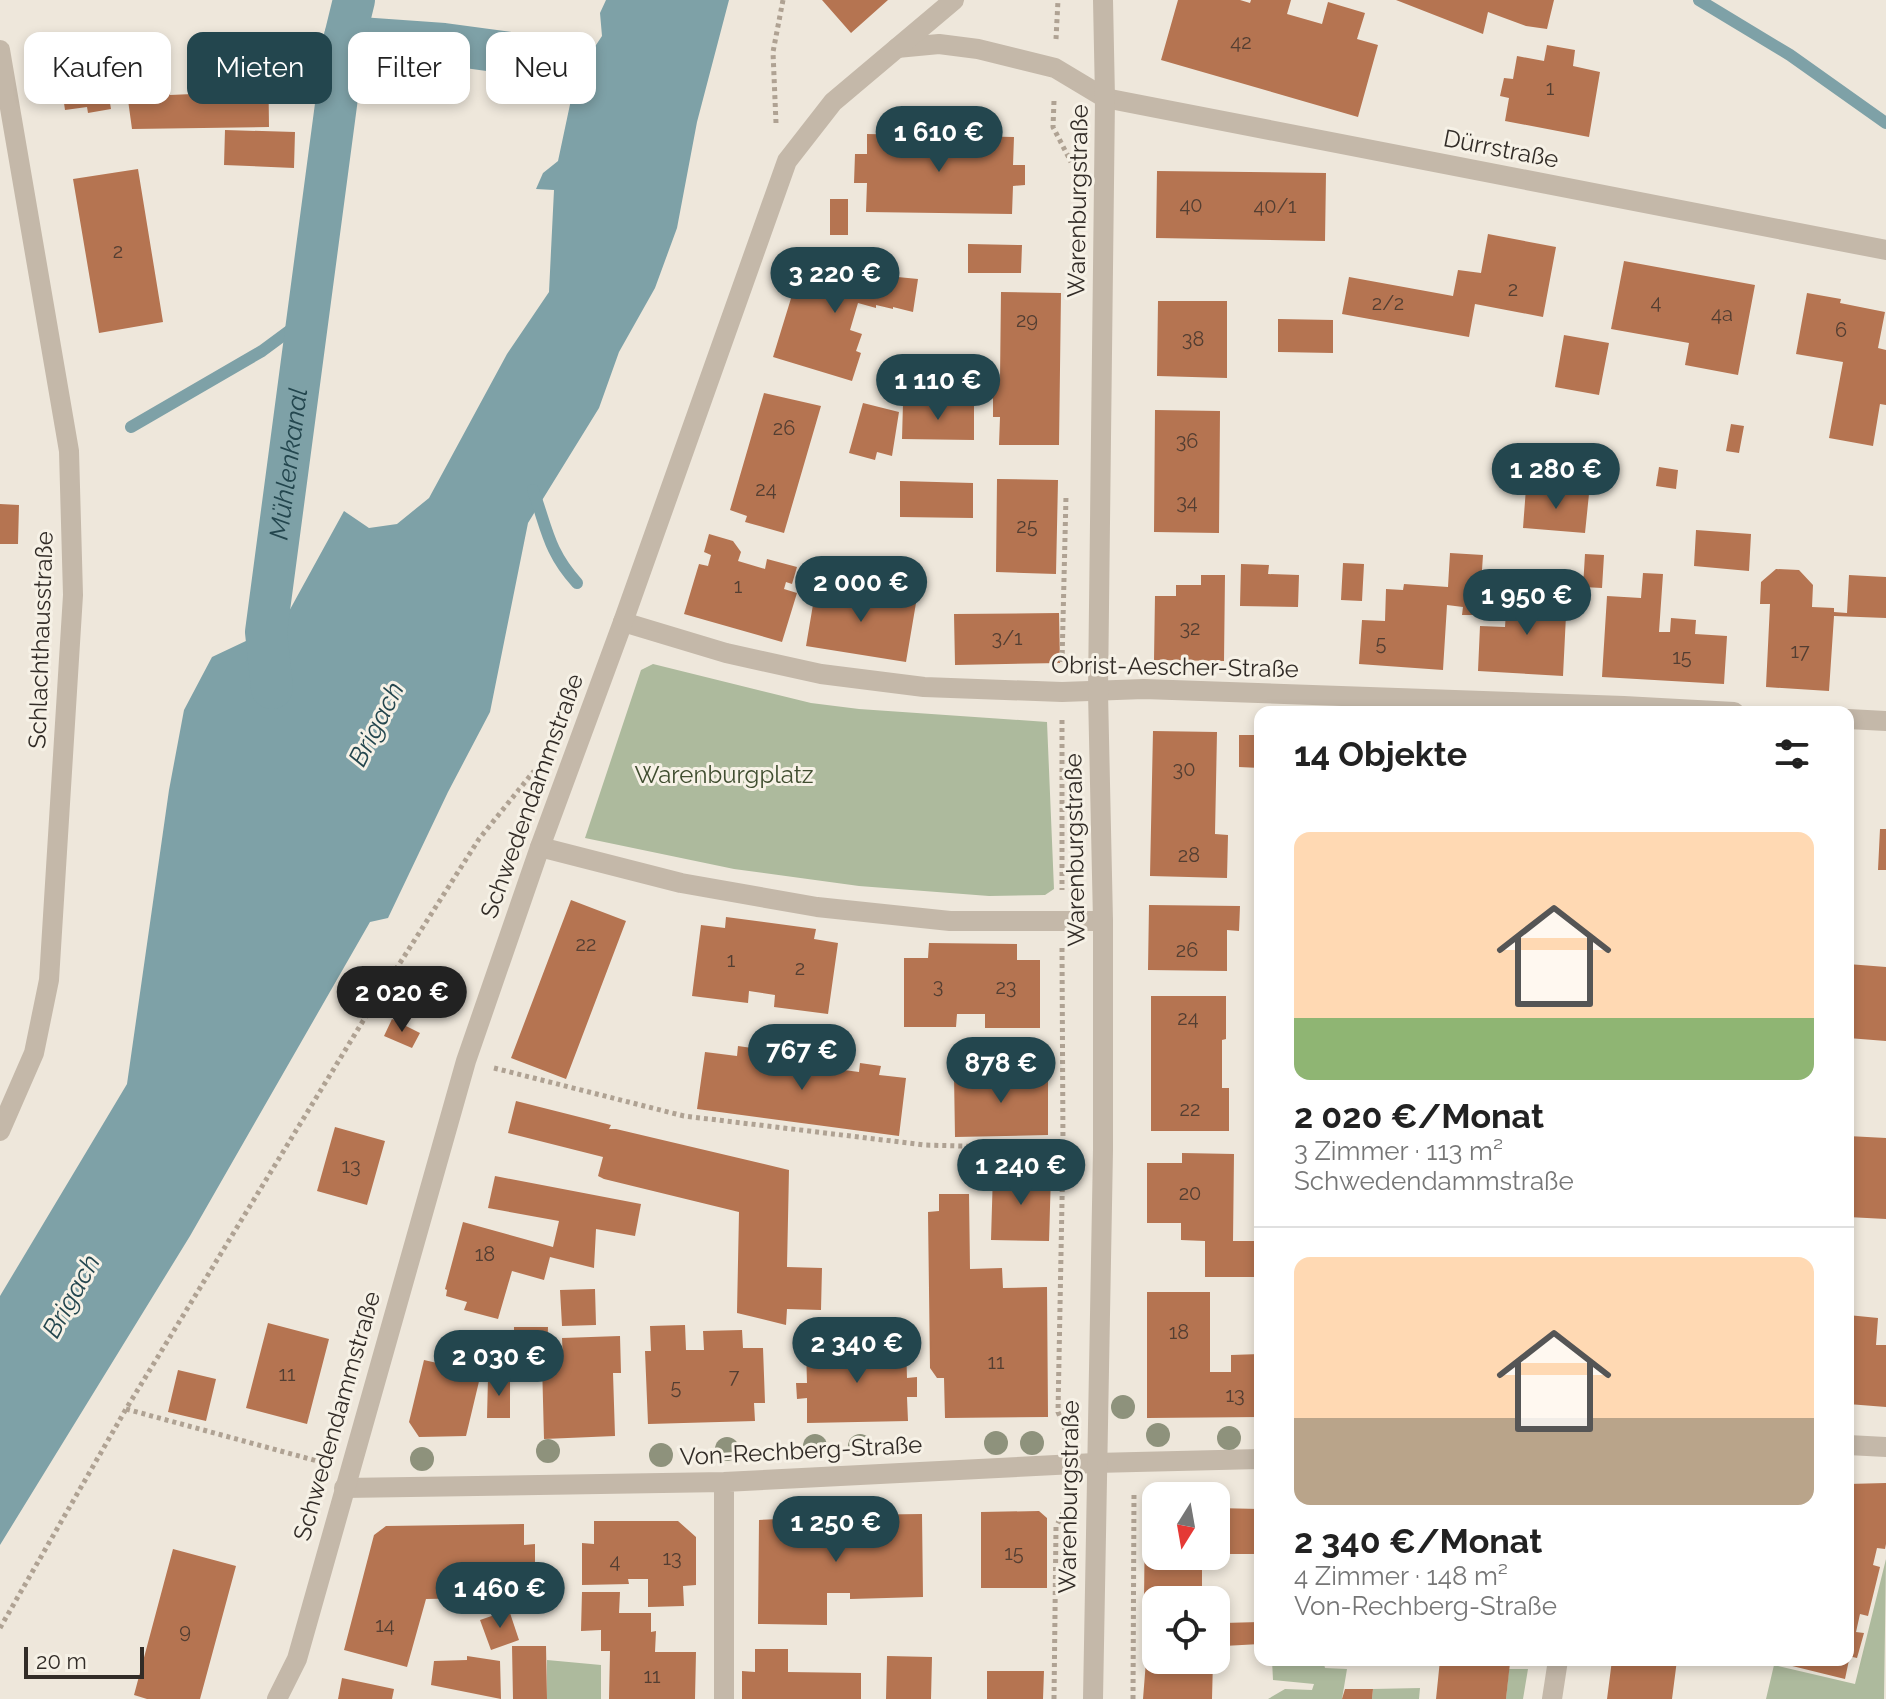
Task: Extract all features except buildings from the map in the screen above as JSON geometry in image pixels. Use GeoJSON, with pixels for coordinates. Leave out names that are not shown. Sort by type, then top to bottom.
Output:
{"type":"FeatureCollection","features":[{"type":"Feature","properties":{"kind":"street","name":"Schwedendammstraße"},"geometry":{"type":"LineString","coordinates":[[277,1699],[297,1659],[466,1061],[787,161],[833,102],[954,0]]}},
{"type":"Feature","properties":{"kind":"street","name":"Warenburgstraße"},"geometry":{"type":"LineString","coordinates":[[1093,1699],[1103,1150],[1103,921],[1098,692],[1105,98],[1103,0]]}},
{"type":"Feature","properties":{"kind":"street"},"geometry":{"type":"LineString","coordinates":[[897,48],[939,44],[978,49],[1055,68],[1105,98]]}},
{"type":"Feature","properties":{"kind":"street","name":"Schlachthausstraße"},"geometry":{"type":"LineString","coordinates":[[0,50],[69,451],[73,595],[49,980],[34,1053],[0,1131]]}},
{"type":"Feature","properties":{"kind":"street","name":"Dürrstraße"},"geometry":{"type":"LineString","coordinates":[[1105,98],[1886,250]]}},
{"type":"Feature","properties":{"kind":"street","name":"Obrist-Aescher-Straße"},"geometry":{"type":"LineString","coordinates":[[623,622],[726,653],[821,674],[924,687],[1062,692],[1144,689],[1552,706]]}},
{"type":"Feature","properties":{"kind":"street"},"geometry":{"type":"LineString","coordinates":[[1854,719],[1886,721]]}},
{"type":"Feature","properties":{"kind":"street"},"geometry":{"type":"LineString","coordinates":[[540,847],[681,883],[817,907],[950,921],[1103,921]]}},
{"type":"Feature","properties":{"kind":"street"},"geometry":{"type":"LineString","coordinates":[[1854,1445],[1886,1447]]}},
{"type":"Feature","properties":{"kind":"street","name":"Von-Rechberg-Straße"},"geometry":{"type":"LineString","coordinates":[[347,1479],[724,1482],[1071,1464],[1254,1459]]}},
{"type":"Feature","properties":{"kind":"street"},"geometry":{"type":"LineString","coordinates":[[724,1482],[724,1699]]}},
{"type":"Feature","properties":{"kind":"street"},"geometry":{"type":"LineString","coordinates":[[1552,1699],[1557,1666]]}},
{"type":"Feature","properties":{"kind":"path"},"geometry":{"type":"LineString","coordinates":[[770,134],[776,123],[773,52],[783,0]]}},
{"type":"Feature","properties":{"kind":"path"},"geometry":{"type":"LineString","coordinates":[[1058,0],[1053,127],[1071,158],[1071,174]]}},
{"type":"Feature","properties":{"kind":"path"},"geometry":{"type":"LineString","coordinates":[[1054,1699],[1056,1527],[1070,1500],[1071,1464],[1069,1438],[1058,1412],[1063,1149],[1062,692],[1066,486]]}},
{"type":"Feature","properties":{"kind":"path"},"geometry":{"type":"LineString","coordinates":[[0,1628],[126,1409],[363,1021],[479,839],[541,763]]}},
{"type":"Feature","properties":{"kind":"path"},"geometry":{"type":"LineString","coordinates":[[466,1061],[684,1116],[925,1145],[1103,1150]]}},
{"type":"Feature","properties":{"kind":"path"},"geometry":{"type":"LineString","coordinates":[[126,1409],[347,1479]]}},
{"type":"Feature","properties":{"kind":"path"},"geometry":{"type":"LineString","coordinates":[[1133,1699],[1135,1462]]}},
{"type":"Feature","properties":{"kind":"green space","name":"Warenburgplatz"},"geometry":{"type":"Polygon","coordinates":[[[653,664],[811,703],[1047,722],[1054,889],[1045,895],[989,896],[859,886],[734,869],[585,838],[641,670],[653,664]]]}},
{"type":"Feature","properties":{"kind":"green space"},"geometry":{"type":"Polygon","coordinates":[[[1886,1559],[1884,1699],[1766,1699],[1774,1666],[1855,1684],[1886,1559]]]}},
{"type":"Feature","properties":{"kind":"green space"},"geometry":{"type":"Polygon","coordinates":[[[547,1660],[601,1665],[601,1699],[547,1699],[547,1660]]]}},
{"type":"Feature","properties":{"kind":"green space"},"geometry":{"type":"Polygon","coordinates":[[[1272,1666],[1347,1669],[1342,1699],[1268,1699],[1285,1689],[1312,1690],[1314,1684],[1273,1680],[1272,1666]]]}},
{"type":"Feature","properties":{"kind":"green space"},"geometry":{"type":"Polygon","coordinates":[[[1509,1669],[1528,1669],[1523,1699],[1506,1699],[1509,1669]]]}},
{"type":"Feature","properties":{"kind":"green space"},"geometry":{"type":"Polygon","coordinates":[[[1420,1688],[1419,1699],[1372,1699],[1373,1689],[1420,1688]]]}},
{"type":"Feature","properties":{"kind":"water","name":"Brigach"},"geometry":{"type":"Polygon","coordinates":[[[606,0],[729,0],[697,122],[677,228],[655,288],[619,352],[599,408],[528,523],[490,712],[388,918],[370,922],[190,1236],[0,1545],[0,1296],[127,1084],[169,790],[184,710],[212,657],[282,624],[344,511],[369,528],[397,524],[429,498],[507,354],[549,292],[554,190],[536,189],[543,173],[558,161],[570,104],[596,104],[596,45],[602,36],[600,13],[606,0]]]}},
{"type":"Feature","properties":{"kind":"waterway","name":"Mühlenkanal"},"geometry":{"type":"LineString","coordinates":[[272,688],[266,632],[345,37],[354,0]]}},
{"type":"Feature","properties":{"kind":"waterway"},"geometry":{"type":"LineString","coordinates":[[1699,0],[1790,55],[1886,123]]}},
{"type":"Feature","properties":{"kind":"waterway","name":"Mühlenkanal"},"geometry":{"type":"LineString","coordinates":[[345,37],[486,50]]}},
{"type":"Feature","properties":{"kind":"waterway"},"geometry":{"type":"LineString","coordinates":[[131,427],[262,351],[308,317]]}},
{"type":"Feature","properties":{"kind":"waterway"},"geometry":{"type":"LineString","coordinates":[[533,490],[554,550],[577,583]]}}]}
